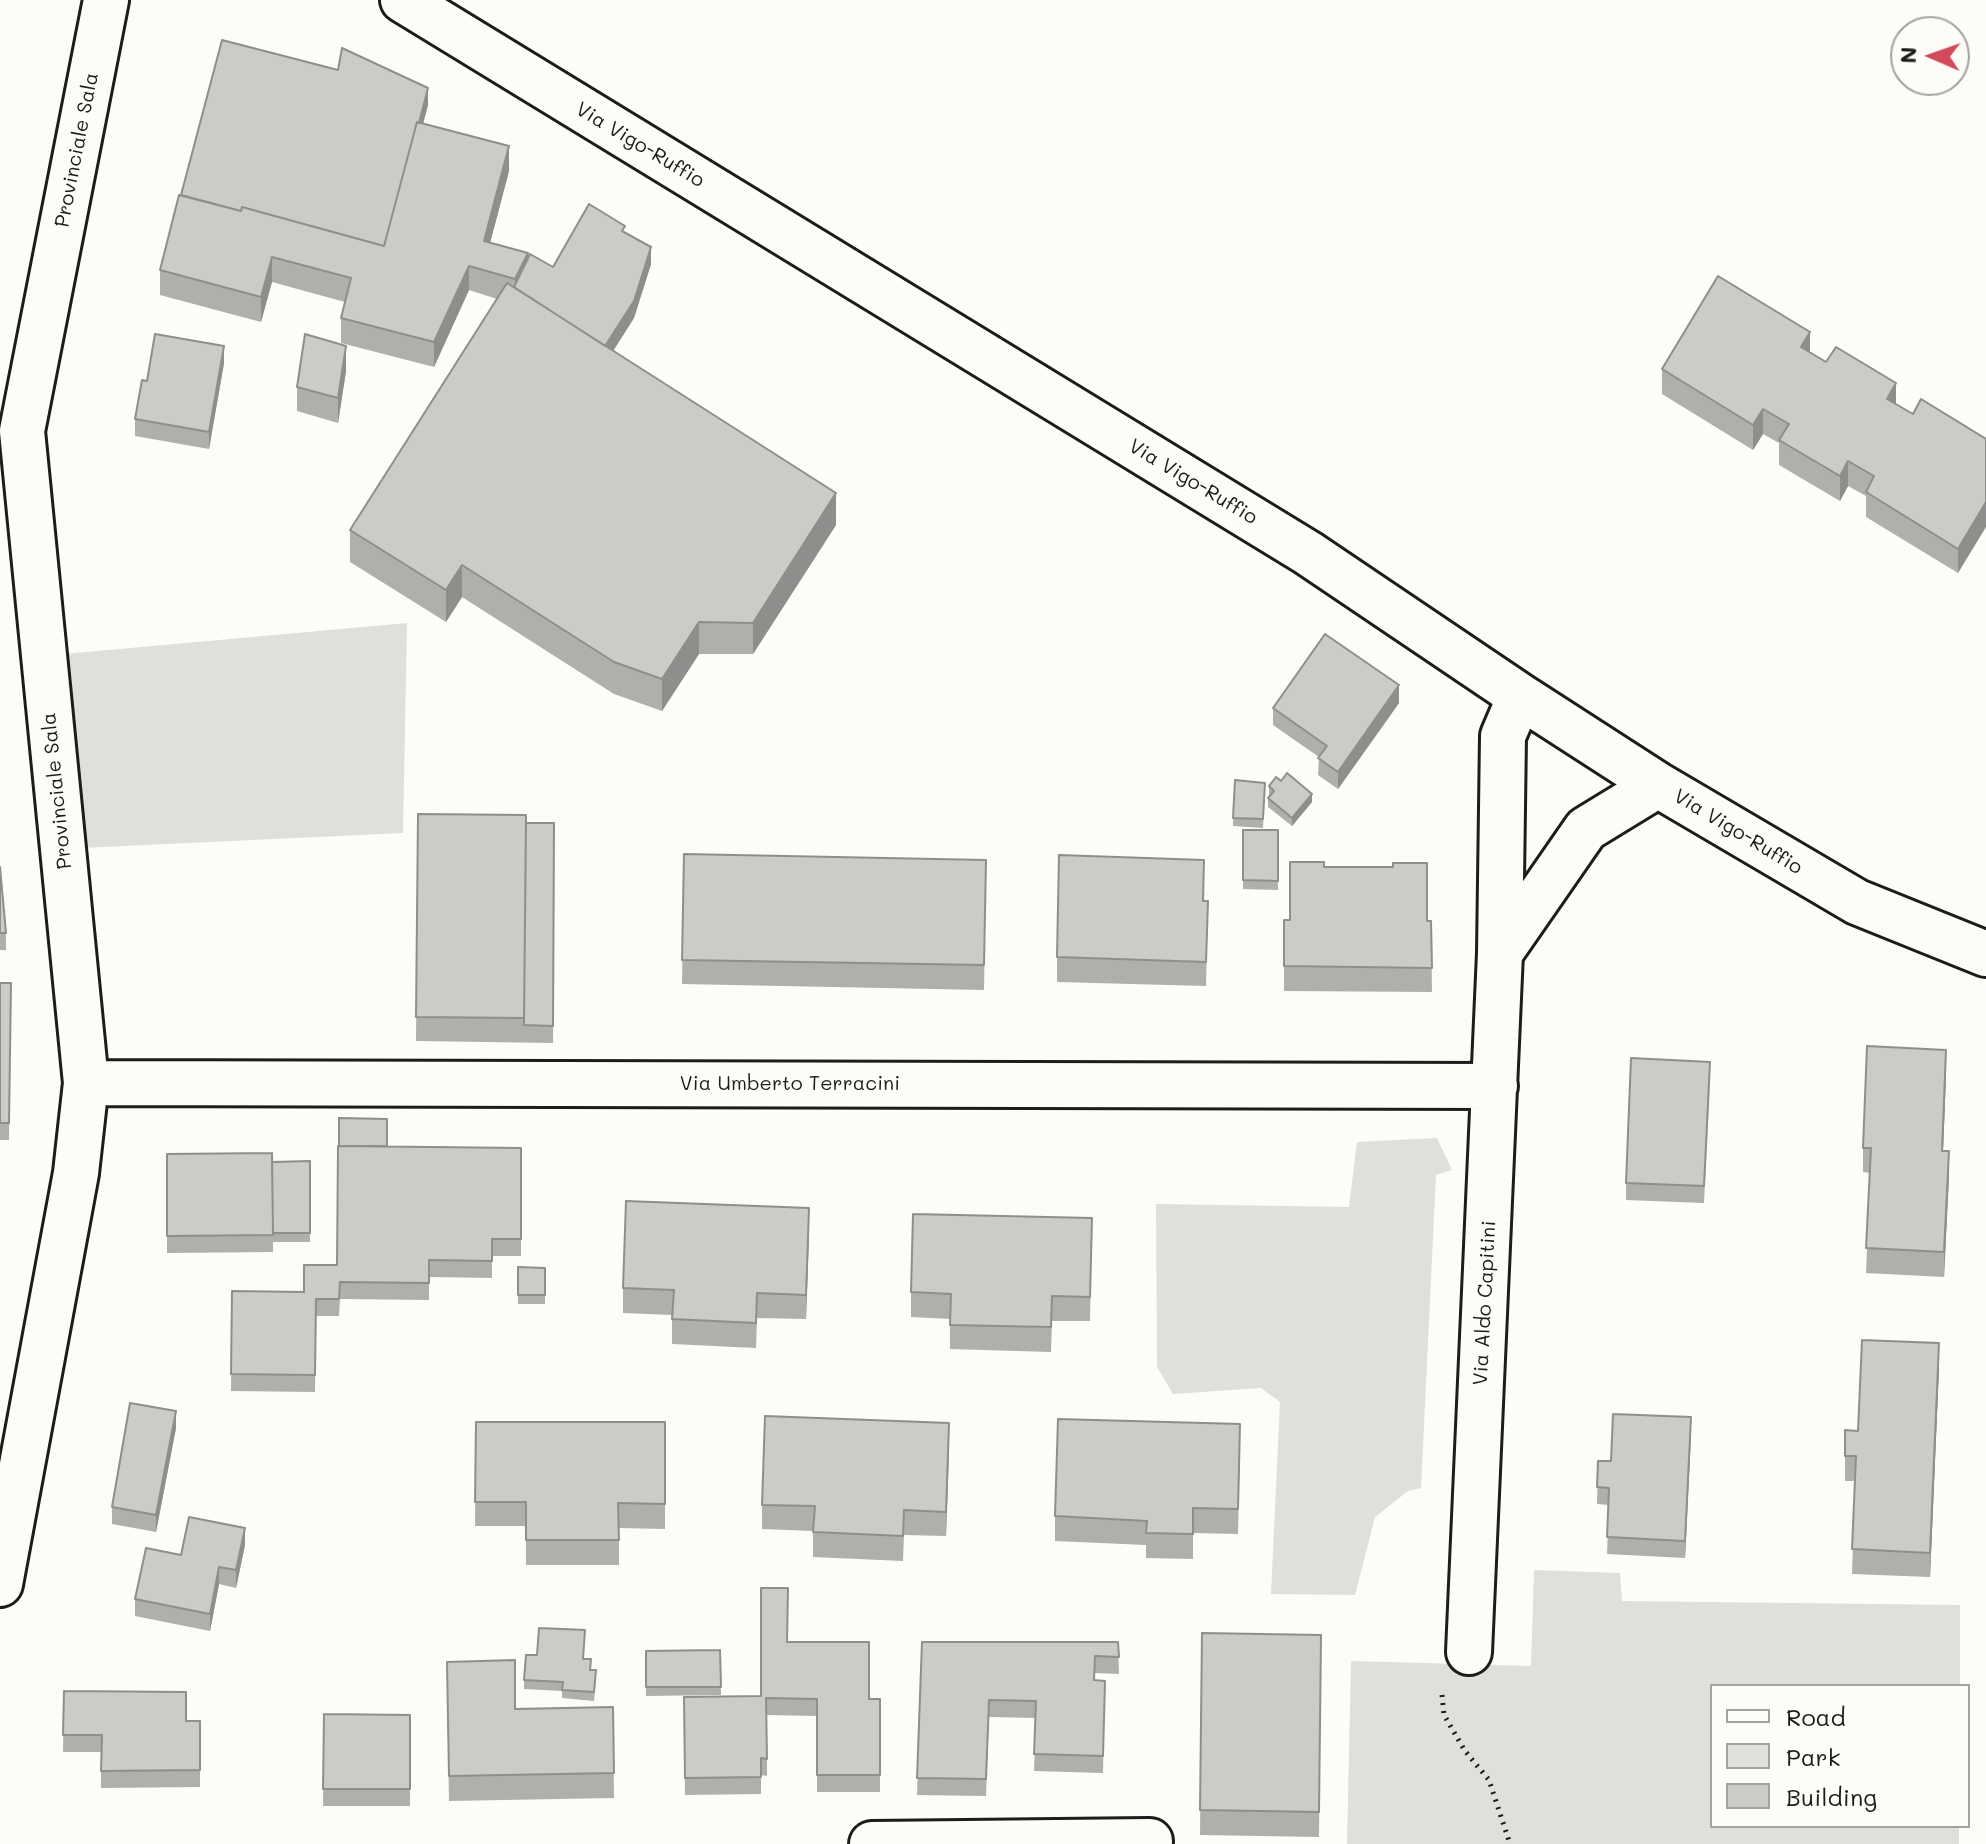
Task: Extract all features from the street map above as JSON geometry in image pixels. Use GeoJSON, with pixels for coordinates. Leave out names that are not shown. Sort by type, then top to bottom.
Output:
{"type":"FeatureCollection","features":[{"type":"Feature","properties":{"kind":"street","name":"Provinciale Sala"},"geometry":{"type":"LineString","coordinates":[[0,1584],[76,1173],[86,1083],[22,431],[106,0]]}},
{"type":"Feature","properties":{"kind":"street","name":"Via Vigo-Ruffio"},"geometry":{"type":"LineString","coordinates":[[403,0],[1308,553],[1658,785],[1857,902],[1986,954]]}},
{"type":"Feature","properties":{"kind":"street","name":"Via Aldo Capitini"},"geometry":{"type":"LineString","coordinates":[[1469,1652],[1500,953],[1503,736],[1520,696]]}},
{"type":"Feature","properties":{"kind":"street"},"geometry":{"type":"LineString","coordinates":[[1500,953],[1586,829],[1658,785]]}},
{"type":"Feature","properties":{"kind":"street","name":"Via Umberto Terracini"},"geometry":{"type":"LineString","coordinates":[[86,1083],[1495,1086]]}},
{"type":"Feature","properties":{"kind":"street"},"geometry":{"type":"LineString","coordinates":[[872,1844],[1150,1841]]}},
{"type":"Feature","properties":{"kind":"path"},"geometry":{"type":"LineString","coordinates":[[1442,1690],[1444,1715],[1465,1751],[1489,1780],[1510,1844]]}},
{"type":"Feature","properties":{"kind":"green space"},"geometry":{"type":"Polygon","coordinates":[[[407,623],[403,833],[82,848],[64,654],[407,623]]]}},
{"type":"Feature","properties":{"kind":"green space"},"geometry":{"type":"Polygon","coordinates":[[[1437,1138],[1452,1170],[1436,1175],[1421,1488],[1408,1491],[1375,1517],[1355,1595],[1271,1594],[1280,1402],[1261,1388],[1173,1394],[1157,1367],[1156,1204],[1349,1207],[1357,1142],[1437,1138]]]}},
{"type":"Feature","properties":{"kind":"green space"},"geometry":{"type":"Polygon","coordinates":[[[1534,1570],[1620,1573],[1622,1601],[1960,1605],[1960,1684],[1710,1684],[1710,1828],[1959,1828],[1959,1844],[1347,1844],[1351,1661],[1531,1666],[1534,1570]]]}},
{"type":"Feature","properties":{"kind":"building"},"geometry":{"type":"Polygon","coordinates":[[[222,40],[338,70],[342,48],[428,88],[384,246],[242,207],[241,211],[181,195],[222,40]]]}},
{"type":"Feature","properties":{"kind":"building"},"geometry":{"type":"Polygon","coordinates":[[[417,122],[509,146],[484,241],[528,253],[515,279],[469,266],[434,342],[341,318],[351,278],[272,257],[261,297],[160,270],[179,195],[241,211],[242,207],[384,246],[417,122]]]}},
{"type":"Feature","properties":{"kind":"building"},"geometry":{"type":"Polygon","coordinates":[[[589,204],[625,226],[622,231],[651,247],[634,301],[605,346],[514,287],[530,254],[553,267],[589,204]]]}},
{"type":"Feature","properties":{"kind":"building"},"geometry":{"type":"Polygon","coordinates":[[[1718,276],[1810,332],[1801,347],[1826,362],[1836,347],[1896,383],[1887,399],[1913,414],[1921,399],[1986,439],[1986,502],[1958,549],[1866,492],[1874,476],[1848,461],[1840,476],[1779,440],[1789,424],[1763,409],[1753,425],[1662,369],[1718,276]]]}},
{"type":"Feature","properties":{"kind":"building"},"geometry":{"type":"Polygon","coordinates":[[[507,283],[836,493],[753,623],[699,622],[662,679],[614,662],[462,565],[446,590],[350,530],[507,283]]]}},
{"type":"Feature","properties":{"kind":"building"},"geometry":{"type":"Polygon","coordinates":[[[155,334],[224,346],[209,432],[135,419],[142,380],[147,381],[155,334]]]}},
{"type":"Feature","properties":{"kind":"building"},"geometry":{"type":"Polygon","coordinates":[[[305,334],[346,346],[338,398],[297,387],[305,334]]]}},
{"type":"Feature","properties":{"kind":"building"},"geometry":{"type":"Polygon","coordinates":[[[1325,634],[1399,685],[1338,772],[1318,758],[1327,746],[1273,708],[1325,634]]]}},
{"type":"Feature","properties":{"kind":"building"},"geometry":{"type":"Polygon","coordinates":[[[1287,773],[1312,794],[1292,818],[1268,798],[1274,791],[1269,786],[1276,777],[1281,781],[1287,773]]]}},
{"type":"Feature","properties":{"kind":"building"},"geometry":{"type":"Polygon","coordinates":[[[1235,780],[1265,783],[1263,819],[1233,818],[1235,780]]]}},
{"type":"Feature","properties":{"kind":"building"},"geometry":{"type":"Polygon","coordinates":[[[418,814],[526,815],[524,1018],[416,1017],[418,814]]]}},
{"type":"Feature","properties":{"kind":"building"},"geometry":{"type":"Polygon","coordinates":[[[526,823],[554,823],[553,1026],[524,1025],[526,823]]]}},
{"type":"Feature","properties":{"kind":"building"},"geometry":{"type":"Polygon","coordinates":[[[1243,830],[1278,830],[1278,881],[1243,880],[1243,830]]]}},
{"type":"Feature","properties":{"kind":"building"},"geometry":{"type":"Polygon","coordinates":[[[684,854],[986,860],[984,965],[682,960],[684,854]]]}},
{"type":"Feature","properties":{"kind":"building"},"geometry":{"type":"Polygon","coordinates":[[[1059,855],[1204,860],[1203,901],[1208,901],[1206,962],[1057,957],[1059,855]]]}},
{"type":"Feature","properties":{"kind":"building"},"geometry":{"type":"Polygon","coordinates":[[[1290,862],[1324,862],[1324,867],[1393,867],[1393,863],[1427,863],[1427,921],[1431,921],[1432,968],[1284,966],[1284,920],[1290,920],[1290,862]]]}},
{"type":"Feature","properties":{"kind":"building"},"geometry":{"type":"Polygon","coordinates":[[[0,867],[6,933],[0,933],[0,867]]]}},
{"type":"Feature","properties":{"kind":"building"},"geometry":{"type":"Polygon","coordinates":[[[0,983],[11,983],[9,1123],[0,1123],[0,983]]]}},
{"type":"Feature","properties":{"kind":"building"},"geometry":{"type":"Polygon","coordinates":[[[1867,1046],[1946,1050],[1942,1151],[1949,1151],[1944,1252],[1866,1248],[1871,1148],[1863,1148],[1867,1046]]]}},
{"type":"Feature","properties":{"kind":"building"},"geometry":{"type":"Polygon","coordinates":[[[1631,1058],[1710,1062],[1704,1186],[1626,1183],[1631,1058]]]}},
{"type":"Feature","properties":{"kind":"building"},"geometry":{"type":"Polygon","coordinates":[[[339,1118],[387,1119],[387,1146],[339,1146],[339,1118]]]}},
{"type":"Feature","properties":{"kind":"building"},"geometry":{"type":"Polygon","coordinates":[[[338,1146],[521,1148],[521,1239],[492,1239],[492,1261],[429,1260],[429,1283],[340,1282],[339,1299],[316,1299],[315,1375],[231,1374],[232,1291],[304,1292],[304,1265],[337,1265],[338,1146]]]}},
{"type":"Feature","properties":{"kind":"building"},"geometry":{"type":"Polygon","coordinates":[[[272,1153],[273,1235],[167,1236],[167,1154],[272,1153]]]}},
{"type":"Feature","properties":{"kind":"building"},"geometry":{"type":"Polygon","coordinates":[[[310,1161],[310,1233],[273,1233],[272,1162],[310,1161]]]}},
{"type":"Feature","properties":{"kind":"building"},"geometry":{"type":"Polygon","coordinates":[[[626,1201],[809,1208],[806,1295],[757,1293],[756,1323],[672,1319],[674,1290],[623,1288],[626,1201]]]}},
{"type":"Feature","properties":{"kind":"building"},"geometry":{"type":"Polygon","coordinates":[[[913,1214],[1092,1218],[1090,1297],[1052,1296],[1051,1327],[950,1325],[951,1294],[911,1292],[913,1214]]]}},
{"type":"Feature","properties":{"kind":"building"},"geometry":{"type":"Polygon","coordinates":[[[518,1267],[545,1268],[545,1295],[518,1295],[518,1267]]]}},
{"type":"Feature","properties":{"kind":"building"},"geometry":{"type":"Polygon","coordinates":[[[1862,1340],[1939,1343],[1930,1553],[1852,1549],[1856,1456],[1845,1456],[1845,1430],[1858,1431],[1862,1340]]]}},
{"type":"Feature","properties":{"kind":"building"},"geometry":{"type":"Polygon","coordinates":[[[130,1403],[176,1411],[156,1515],[112,1507],[130,1403]]]}},
{"type":"Feature","properties":{"kind":"building"},"geometry":{"type":"Polygon","coordinates":[[[1613,1414],[1691,1417],[1685,1541],[1607,1537],[1609,1488],[1597,1487],[1598,1461],[1611,1461],[1613,1414]]]}},
{"type":"Feature","properties":{"kind":"building"},"geometry":{"type":"Polygon","coordinates":[[[765,1416],[949,1423],[946,1512],[904,1510],[903,1536],[813,1532],[815,1506],[762,1505],[765,1416]]]}},
{"type":"Feature","properties":{"kind":"building"},"geometry":{"type":"Polygon","coordinates":[[[1058,1419],[1240,1424],[1238,1509],[1193,1508],[1193,1534],[1146,1533],[1147,1521],[1055,1516],[1058,1419]]]}},
{"type":"Feature","properties":{"kind":"building"},"geometry":{"type":"Polygon","coordinates":[[[476,1422],[665,1422],[665,1504],[618,1503],[619,1540],[526,1540],[526,1502],[475,1502],[476,1422]]]}},
{"type":"Feature","properties":{"kind":"building"},"geometry":{"type":"Polygon","coordinates":[[[189,1517],[245,1528],[236,1570],[219,1567],[210,1614],[135,1599],[146,1548],[181,1555],[189,1517]]]}},
{"type":"Feature","properties":{"kind":"building"},"geometry":{"type":"Polygon","coordinates":[[[761,1588],[788,1588],[787,1642],[869,1642],[869,1699],[880,1699],[880,1775],[817,1775],[817,1699],[766,1698],[767,1759],[761,1758],[761,1777],[685,1778],[684,1697],[761,1696],[761,1588]]]}},
{"type":"Feature","properties":{"kind":"building"},"geometry":{"type":"Polygon","coordinates":[[[539,1628],[585,1630],[583,1659],[591,1659],[590,1670],[596,1670],[594,1692],[562,1690],[563,1682],[524,1680],[526,1655],[537,1655],[539,1628]]]}},
{"type":"Feature","properties":{"kind":"building"},"geometry":{"type":"Polygon","coordinates":[[[1202,1633],[1321,1635],[1319,1812],[1200,1810],[1202,1633]]]}},
{"type":"Feature","properties":{"kind":"building"},"geometry":{"type":"Polygon","coordinates":[[[922,1642],[1118,1642],[1119,1657],[1095,1656],[1094,1680],[1105,1681],[1103,1756],[1034,1754],[1036,1701],[989,1700],[986,1779],[917,1778],[922,1642]]]}},
{"type":"Feature","properties":{"kind":"building"},"geometry":{"type":"Polygon","coordinates":[[[720,1650],[721,1687],[646,1687],[646,1651],[720,1650]]]}},
{"type":"Feature","properties":{"kind":"building"},"geometry":{"type":"Polygon","coordinates":[[[515,1660],[515,1709],[613,1707],[614,1773],[449,1776],[447,1662],[515,1660]]]}},
{"type":"Feature","properties":{"kind":"building"},"geometry":{"type":"Polygon","coordinates":[[[64,1691],[186,1692],[186,1721],[200,1721],[200,1770],[101,1771],[102,1735],[63,1735],[64,1691]]]}},
{"type":"Feature","properties":{"kind":"building"},"geometry":{"type":"Polygon","coordinates":[[[324,1714],[410,1715],[410,1789],[323,1789],[324,1714]]]}}]}
